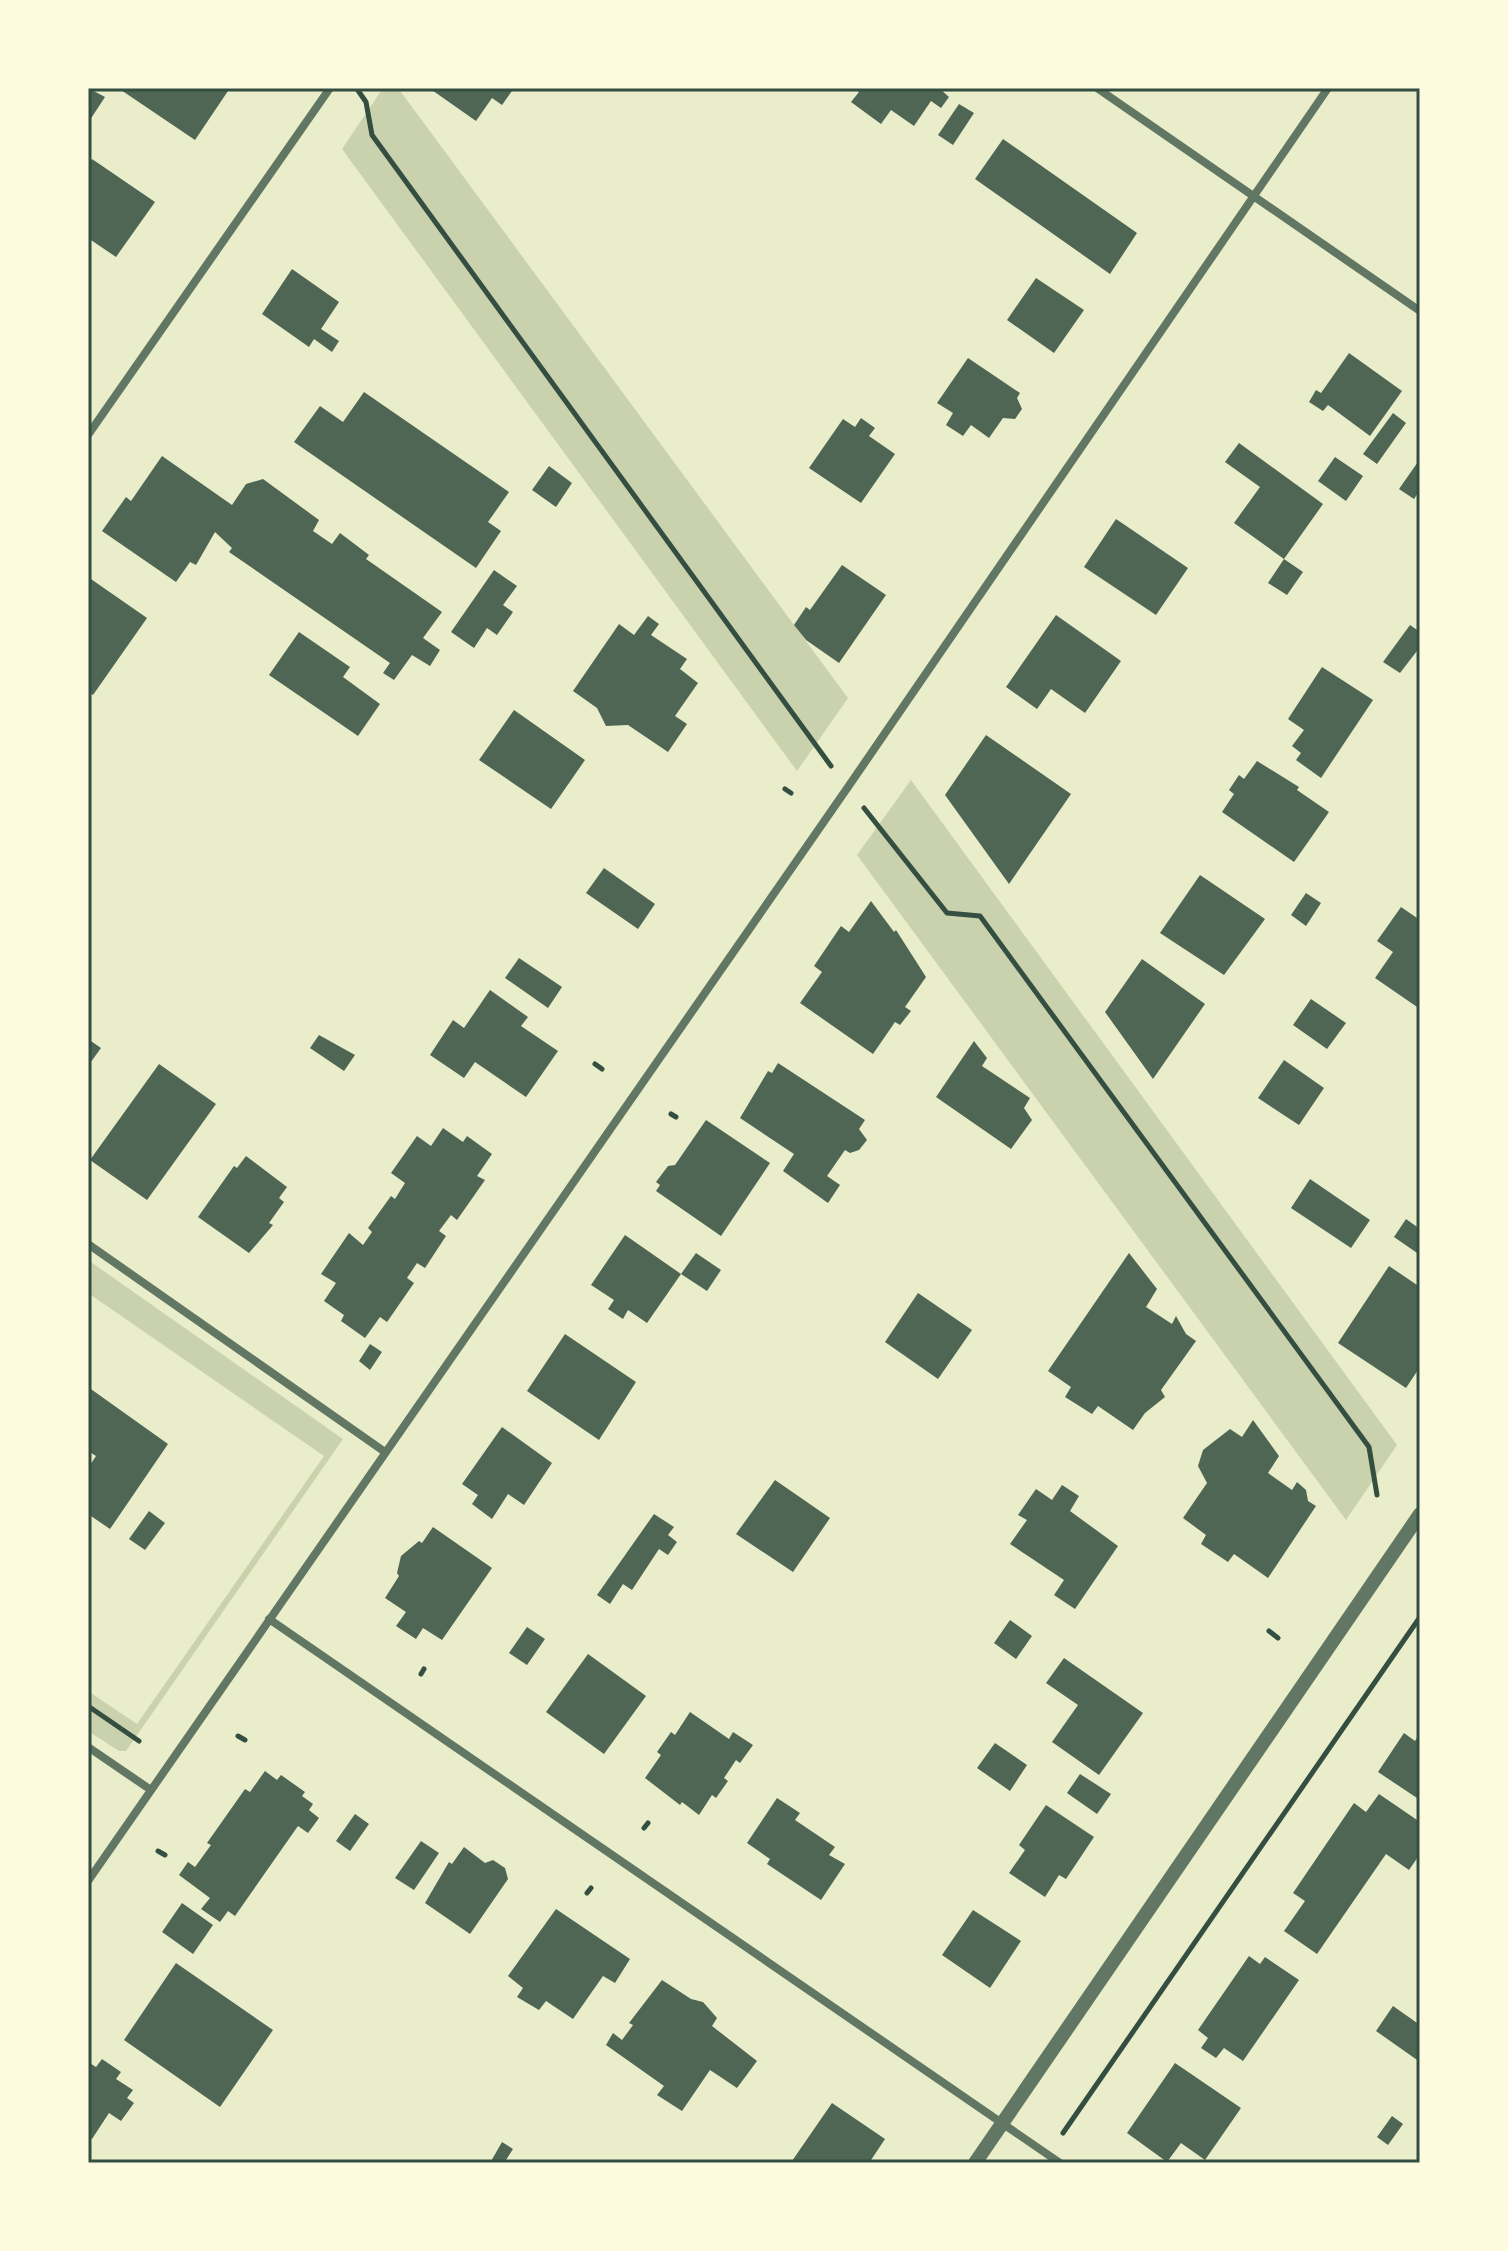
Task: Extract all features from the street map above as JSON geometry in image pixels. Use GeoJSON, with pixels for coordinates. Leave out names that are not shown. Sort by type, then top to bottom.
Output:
{"type":"FeatureCollection","features":[{"type":"Feature","properties":{"kind":"street"},"geometry":{"type":"LineString","coordinates":[[88,435],[330,88]]}},
{"type":"Feature","properties":{"kind":"street"},"geometry":{"type":"LineString","coordinates":[[1097,88],[1420,311]]}},
{"type":"Feature","properties":{"kind":"street"},"geometry":{"type":"LineString","coordinates":[[88,1881],[848,787],[1328,88]]}},
{"type":"Feature","properties":{"kind":"street"},"geometry":{"type":"LineString","coordinates":[[88,1244],[385,1452]]}},
{"type":"Feature","properties":{"kind":"street"},"geometry":{"type":"LineString","coordinates":[[975,2163],[1420,1514]]}},
{"type":"Feature","properties":{"kind":"street"},"geometry":{"type":"LineString","coordinates":[[269,1619],[1060,2163]]}},
{"type":"Feature","properties":{"kind":"street"},"geometry":{"type":"LineString","coordinates":[[88,1747],[151,1790]]}},
{"type":"Feature","properties":{"kind":"path"},"geometry":{"type":"LineString","coordinates":[[356,88],[366,102],[372,135],[848,787],[947,913],[980,916],[1369,1447],[1377,1495]]}},
{"type":"Feature","properties":{"kind":"path"},"geometry":{"type":"LineString","coordinates":[[595,1064],[602,1069]]}},
{"type":"Feature","properties":{"kind":"path"},"geometry":{"type":"LineString","coordinates":[[1048,2154],[1420,1617]]}},
{"type":"Feature","properties":{"kind":"path"},"geometry":{"type":"LineString","coordinates":[[1269,1631],[1278,1638]]}},
{"type":"Feature","properties":{"kind":"path"},"geometry":{"type":"LineString","coordinates":[[88,1706],[139,1741]]}},
{"type":"Feature","properties":{"kind":"path"},"geometry":{"type":"LineString","coordinates":[[238,1736],[245,1740]]}},
{"type":"Feature","properties":{"kind":"path"},"geometry":{"type":"LineString","coordinates":[[158,1851],[165,1855]]}},
{"type":"Feature","properties":{"kind":"green space"},"geometry":{"type":"Polygon","coordinates":[[[383,88],[398,88],[848,698],[797,771],[342,149],[383,88]]]}},
{"type":"Feature","properties":{"kind":"green space"},"geometry":{"type":"Polygon","coordinates":[[[911,780],[1397,1445],[1346,1520],[857,855],[911,780]]]}},
{"type":"Feature","properties":{"kind":"green space"},"geometry":{"type":"Polygon","coordinates":[[[88,1260],[343,1439],[126,1751],[119,1751],[88,1731],[88,1691],[137,1724],[324,1456],[88,1293],[88,1260]]]}},
{"type":"Feature","properties":{"kind":"building"},"geometry":{"type":"Polygon","coordinates":[[[88,88],[105,97],[88,123],[88,88]]]}},
{"type":"Feature","properties":{"kind":"building"},"geometry":{"type":"Polygon","coordinates":[[[118,88],[230,88],[195,140],[118,88]]]}},
{"type":"Feature","properties":{"kind":"building"},"geometry":{"type":"Polygon","coordinates":[[[429,88],[514,88],[502,105],[492,98],[476,121],[429,88]]]}},
{"type":"Feature","properties":{"kind":"building"},"geometry":{"type":"Polygon","coordinates":[[[853,88],[939,88],[949,97],[941,108],[931,101],[914,126],[891,110],[881,124],[851,102],[859,92],[853,88]]]}},
{"type":"Feature","properties":{"kind":"building"},"geometry":{"type":"Polygon","coordinates":[[[959,104],[974,113],[953,145],[938,135],[959,104]]]}},
{"type":"Feature","properties":{"kind":"building"},"geometry":{"type":"Polygon","coordinates":[[[1003,139],[1137,233],[1110,274],[975,179],[1003,139]]]}},
{"type":"Feature","properties":{"kind":"building"},"geometry":{"type":"Polygon","coordinates":[[[92,159],[155,202],[116,257],[88,238],[88,165],[92,159]]]}},
{"type":"Feature","properties":{"kind":"building"},"geometry":{"type":"Polygon","coordinates":[[[292,269],[339,302],[321,329],[339,341],[332,352],[314,339],[309,347],[262,314],[292,269]]]}},
{"type":"Feature","properties":{"kind":"building"},"geometry":{"type":"Polygon","coordinates":[[[1036,278],[1084,310],[1054,353],[1007,320],[1036,278]]]}},
{"type":"Feature","properties":{"kind":"building"},"geometry":{"type":"Polygon","coordinates":[[[1349,353],[1402,391],[1370,436],[1328,405],[1323,411],[1309,402],[1316,390],[1321,393],[1349,353]]]}},
{"type":"Feature","properties":{"kind":"building"},"geometry":{"type":"Polygon","coordinates":[[[968,358],[1020,393],[1017,398],[1022,409],[1015,419],[1003,418],[989,438],[971,425],[963,436],[946,425],[953,413],[937,403],[968,358]]]}},
{"type":"Feature","properties":{"kind":"building"},"geometry":{"type":"Polygon","coordinates":[[[364,392],[509,492],[488,522],[501,531],[476,568],[294,442],[320,406],[343,422],[364,392]]]}},
{"type":"Feature","properties":{"kind":"building"},"geometry":{"type":"Polygon","coordinates":[[[1393,413],[1406,423],[1377,464],[1363,454],[1393,413]]]}},
{"type":"Feature","properties":{"kind":"building"},"geometry":{"type":"Polygon","coordinates":[[[861,418],[875,428],[869,436],[895,454],[861,503],[809,468],[843,419],[855,427],[861,418]]]}},
{"type":"Feature","properties":{"kind":"building"},"geometry":{"type":"Polygon","coordinates":[[[1239,443],[1323,504],[1284,559],[1234,523],[1260,487],[1225,462],[1239,443]]]}},
{"type":"Feature","properties":{"kind":"building"},"geometry":{"type":"Polygon","coordinates":[[[162,456],[232,505],[246,484],[263,479],[319,520],[313,531],[332,544],[340,533],[369,555],[366,559],[442,612],[423,638],[440,650],[430,666],[412,655],[394,680],[383,673],[390,663],[229,552],[232,548],[215,532],[196,565],[190,562],[176,582],[102,531],[126,497],[131,501],[162,456]]]}},
{"type":"Feature","properties":{"kind":"building"},"geometry":{"type":"Polygon","coordinates":[[[1335,457],[1363,476],[1346,501],[1318,481],[1335,457]]]}},
{"type":"Feature","properties":{"kind":"building"},"geometry":{"type":"Polygon","coordinates":[[[1420,459],[1420,490],[1414,499],[1399,489],[1420,459]]]}},
{"type":"Feature","properties":{"kind":"building"},"geometry":{"type":"Polygon","coordinates":[[[549,466],[572,483],[556,507],[532,490],[549,466]]]}},
{"type":"Feature","properties":{"kind":"building"},"geometry":{"type":"Polygon","coordinates":[[[1116,519],[1188,568],[1156,615],[1084,567],[1116,519]]]}},
{"type":"Feature","properties":{"kind":"building"},"geometry":{"type":"Polygon","coordinates":[[[1284,559],[1303,572],[1287,595],[1268,583],[1284,559]]]}},
{"type":"Feature","properties":{"kind":"building"},"geometry":{"type":"Polygon","coordinates":[[[842,565],[886,595],[839,663],[806,640],[794,625],[806,607],[810,610],[842,565]]]}},
{"type":"Feature","properties":{"kind":"building"},"geometry":{"type":"Polygon","coordinates":[[[494,570],[517,586],[503,605],[513,612],[497,635],[487,628],[474,648],[451,632],[494,570]]]}},
{"type":"Feature","properties":{"kind":"building"},"geometry":{"type":"Polygon","coordinates":[[[88,577],[147,618],[93,695],[88,692],[88,577]]]}},
{"type":"Feature","properties":{"kind":"building"},"geometry":{"type":"Polygon","coordinates":[[[1056,615],[1121,661],[1085,713],[1051,689],[1037,709],[1006,687],[1056,615]]]}},
{"type":"Feature","properties":{"kind":"building"},"geometry":{"type":"Polygon","coordinates":[[[648,616],[659,624],[651,635],[687,659],[680,669],[698,683],[675,716],[687,724],[668,752],[628,725],[606,726],[597,708],[573,691],[619,624],[634,635],[648,616]]]}},
{"type":"Feature","properties":{"kind":"building"},"geometry":{"type":"Polygon","coordinates":[[[1410,625],[1420,632],[1420,647],[1400,673],[1383,662],[1410,625]]]}},
{"type":"Feature","properties":{"kind":"building"},"geometry":{"type":"Polygon","coordinates":[[[299,632],[350,667],[343,677],[380,704],[358,736],[269,675],[299,632]]]}},
{"type":"Feature","properties":{"kind":"building"},"geometry":{"type":"Polygon","coordinates":[[[1322,667],[1373,700],[1321,778],[1296,760],[1301,753],[1292,746],[1304,730],[1288,719],[1322,667]]]}},
{"type":"Feature","properties":{"kind":"building"},"geometry":{"type":"Polygon","coordinates":[[[514,710],[585,760],[551,809],[479,760],[514,710]]]}},
{"type":"Feature","properties":{"kind":"building"},"geometry":{"type":"Polygon","coordinates":[[[986,735],[1071,794],[1009,884],[945,795],[986,735]]]}},
{"type":"Feature","properties":{"kind":"building"},"geometry":{"type":"Polygon","coordinates":[[[1257,761],[1299,787],[1297,790],[1329,812],[1294,862],[1222,812],[1234,794],[1229,790],[1239,775],[1244,779],[1257,761]]]}},
{"type":"Feature","properties":{"kind":"building"},"geometry":{"type":"Polygon","coordinates":[[[604,868],[655,904],[638,929],[586,893],[604,868]]]}},
{"type":"Feature","properties":{"kind":"building"},"geometry":{"type":"Polygon","coordinates":[[[1200,875],[1265,919],[1224,975],[1160,933],[1200,875]]]}},
{"type":"Feature","properties":{"kind":"building"},"geometry":{"type":"Polygon","coordinates":[[[1306,893],[1321,903],[1306,926],[1291,915],[1306,893]]]}},
{"type":"Feature","properties":{"kind":"building"},"geometry":{"type":"Polygon","coordinates":[[[871,901],[894,932],[896,930],[926,977],[905,1007],[911,1011],[900,1025],[895,1022],[873,1054],[800,1003],[822,972],[814,966],[841,926],[849,932],[871,901]]]}},
{"type":"Feature","properties":{"kind":"building"},"geometry":{"type":"Polygon","coordinates":[[[1401,907],[1417,918],[1420,914],[1420,1009],[1375,978],[1393,952],[1377,941],[1401,907]]]}},
{"type":"Feature","properties":{"kind":"building"},"geometry":{"type":"Polygon","coordinates":[[[519,958],[562,987],[548,1008],[505,978],[519,958]]]}},
{"type":"Feature","properties":{"kind":"building"},"geometry":{"type":"Polygon","coordinates":[[[1142,959],[1205,1004],[1153,1079],[1105,1012],[1142,959]]]}},
{"type":"Feature","properties":{"kind":"building"},"geometry":{"type":"Polygon","coordinates":[[[490,990],[528,1017],[521,1026],[558,1051],[526,1097],[475,1062],[464,1078],[430,1055],[453,1020],[464,1028],[490,990]]]}},
{"type":"Feature","properties":{"kind":"building"},"geometry":{"type":"Polygon","coordinates":[[[1311,999],[1346,1023],[1327,1049],[1293,1025],[1311,999]]]}},
{"type":"Feature","properties":{"kind":"building"},"geometry":{"type":"Polygon","coordinates":[[[319,1035],[355,1055],[344,1071],[310,1048],[319,1035]]]}},
{"type":"Feature","properties":{"kind":"building"},"geometry":{"type":"Polygon","coordinates":[[[88,1039],[101,1048],[88,1066],[88,1039]]]}},
{"type":"Feature","properties":{"kind":"building"},"geometry":{"type":"Polygon","coordinates":[[[974,1041],[987,1058],[982,1066],[1030,1098],[1024,1108],[1032,1120],[1011,1149],[936,1097],[974,1041]]]}},
{"type":"Feature","properties":{"kind":"building"},"geometry":{"type":"Polygon","coordinates":[[[1284,1060],[1324,1088],[1299,1125],[1258,1098],[1284,1060]]]}},
{"type":"Feature","properties":{"kind":"building"},"geometry":{"type":"Polygon","coordinates":[[[778,1063],[865,1120],[859,1129],[867,1140],[859,1150],[850,1153],[845,1150],[827,1176],[840,1185],[828,1203],[783,1171],[794,1154],[740,1118],[768,1071],[772,1073],[778,1063]]]}},
{"type":"Feature","properties":{"kind":"building"},"geometry":{"type":"Polygon","coordinates":[[[159,1064],[216,1104],[147,1200],[90,1160],[159,1064]]]}},
{"type":"Feature","properties":{"kind":"building"},"geometry":{"type":"Polygon","coordinates":[[[706,1120],[770,1163],[721,1236],[656,1191],[660,1185],[656,1182],[668,1166],[675,1165],[706,1120]]]}},
{"type":"Feature","properties":{"kind":"building"},"geometry":{"type":"Polygon","coordinates":[[[443,1128],[463,1142],[467,1136],[492,1154],[477,1176],[485,1180],[457,1220],[451,1215],[439,1231],[446,1236],[425,1268],[417,1263],[407,1278],[414,1283],[387,1322],[380,1317],[365,1338],[341,1321],[344,1315],[324,1301],[336,1283],[321,1274],[349,1233],[363,1245],[372,1232],[368,1228],[391,1196],[395,1199],[405,1183],[391,1173],[417,1136],[431,1146],[443,1128]]]}},
{"type":"Feature","properties":{"kind":"building"},"geometry":{"type":"Polygon","coordinates":[[[246,1156],[287,1187],[279,1198],[284,1202],[269,1223],[273,1225],[249,1253],[198,1217],[234,1166],[237,1168],[246,1156]]]}},
{"type":"Feature","properties":{"kind":"building"},"geometry":{"type":"Polygon","coordinates":[[[1310,1179],[1370,1220],[1351,1248],[1291,1208],[1310,1179]]]}},
{"type":"Feature","properties":{"kind":"building"},"geometry":{"type":"Polygon","coordinates":[[[1406,1219],[1420,1229],[1420,1255],[1394,1237],[1406,1219]]]}},
{"type":"Feature","properties":{"kind":"building"},"geometry":{"type":"Polygon","coordinates":[[[625,1235],[681,1274],[647,1323],[628,1310],[623,1319],[608,1309],[614,1300],[591,1285],[625,1235]]]}},
{"type":"Feature","properties":{"kind":"building"},"geometry":{"type":"Polygon","coordinates":[[[696,1253],[721,1270],[707,1291],[681,1274],[696,1253]]]}},
{"type":"Feature","properties":{"kind":"building"},"geometry":{"type":"Polygon","coordinates":[[[1129,1253],[1157,1289],[1146,1307],[1172,1324],[1176,1316],[1186,1334],[1196,1341],[1161,1390],[1165,1397],[1145,1413],[1133,1430],[1098,1406],[1092,1414],[1065,1397],[1071,1387],[1048,1371],[1129,1253]]]}},
{"type":"Feature","properties":{"kind":"building"},"geometry":{"type":"Polygon","coordinates":[[[1389,1266],[1420,1287],[1420,1367],[1406,1388],[1338,1343],[1389,1266]]]}},
{"type":"Feature","properties":{"kind":"building"},"geometry":{"type":"Polygon","coordinates":[[[918,1293],[972,1330],[938,1379],[885,1342],[918,1293]]]}},
{"type":"Feature","properties":{"kind":"building"},"geometry":{"type":"Polygon","coordinates":[[[565,1334],[636,1382],[599,1440],[527,1391],[565,1334]]]}},
{"type":"Feature","properties":{"kind":"building"},"geometry":{"type":"Polygon","coordinates":[[[370,1344],[382,1352],[370,1370],[359,1361],[370,1344]]]}},
{"type":"Feature","properties":{"kind":"building"},"geometry":{"type":"Polygon","coordinates":[[[88,1387],[168,1444],[110,1529],[88,1514],[88,1468],[96,1456],[88,1451],[88,1387]]]}},
{"type":"Feature","properties":{"kind":"building"},"geometry":{"type":"Polygon","coordinates":[[[1253,1420],[1279,1456],[1268,1473],[1292,1490],[1297,1482],[1306,1490],[1308,1501],[1316,1506],[1268,1578],[1234,1554],[1228,1562],[1201,1544],[1206,1535],[1183,1518],[1207,1483],[1198,1466],[1203,1450],[1230,1429],[1242,1437],[1253,1420]]]}},
{"type":"Feature","properties":{"kind":"building"},"geometry":{"type":"Polygon","coordinates":[[[502,1427],[552,1463],[524,1505],[508,1494],[492,1519],[472,1504],[478,1495],[462,1484],[502,1427]]]}},
{"type":"Feature","properties":{"kind":"building"},"geometry":{"type":"Polygon","coordinates":[[[775,1480],[830,1518],[793,1572],[736,1534],[775,1480]]]}},
{"type":"Feature","properties":{"kind":"building"},"geometry":{"type":"Polygon","coordinates":[[[1062,1485],[1079,1496],[1070,1511],[1118,1546],[1075,1609],[1054,1595],[1064,1580],[1010,1544],[1027,1520],[1018,1515],[1036,1489],[1052,1500],[1062,1485]]]}},
{"type":"Feature","properties":{"kind":"building"},"geometry":{"type":"Polygon","coordinates":[[[149,1511],[165,1523],[145,1550],[129,1539],[149,1511]]]}},
{"type":"Feature","properties":{"kind":"building"},"geometry":{"type":"Polygon","coordinates":[[[654,1514],[674,1527],[668,1535],[677,1542],[668,1555],[659,1549],[632,1590],[623,1584],[610,1604],[597,1595],[654,1514]]]}},
{"type":"Feature","properties":{"kind":"building"},"geometry":{"type":"Polygon","coordinates":[[[433,1527],[492,1568],[442,1640],[423,1628],[416,1639],[396,1626],[406,1612],[385,1598],[399,1576],[401,1556],[419,1541],[422,1543],[433,1527]]]}},
{"type":"Feature","properties":{"kind":"building"},"geometry":{"type":"Polygon","coordinates":[[[1010,1620],[1032,1636],[1016,1659],[994,1643],[1010,1620]]]}},
{"type":"Feature","properties":{"kind":"building"},"geometry":{"type":"Polygon","coordinates":[[[527,1627],[545,1639],[527,1665],[509,1653],[527,1627]]]}},
{"type":"Feature","properties":{"kind":"building"},"geometry":{"type":"Polygon","coordinates":[[[588,1654],[646,1696],[604,1754],[546,1712],[588,1654]]]}},
{"type":"Feature","properties":{"kind":"building"},"geometry":{"type":"Polygon","coordinates":[[[1064,1658],[1143,1713],[1099,1775],[1052,1742],[1078,1705],[1046,1683],[1064,1658]]]}},
{"type":"Feature","properties":{"kind":"building"},"geometry":{"type":"Polygon","coordinates":[[[690,1712],[729,1739],[733,1732],[753,1745],[740,1763],[736,1760],[724,1778],[728,1781],[716,1798],[712,1795],[699,1815],[682,1802],[680,1805],[645,1778],[661,1755],[657,1752],[671,1732],[675,1735],[690,1712]]]}},
{"type":"Feature","properties":{"kind":"building"},"geometry":{"type":"Polygon","coordinates":[[[1404,1733],[1415,1741],[1420,1733],[1420,1800],[1378,1772],[1404,1733]]]}},
{"type":"Feature","properties":{"kind":"building"},"geometry":{"type":"Polygon","coordinates":[[[995,1743],[1027,1765],[1010,1791],[977,1768],[995,1743]]]}},
{"type":"Feature","properties":{"kind":"building"},"geometry":{"type":"Polygon","coordinates":[[[265,1771],[277,1780],[281,1775],[305,1792],[302,1796],[313,1804],[309,1810],[319,1818],[308,1833],[298,1826],[235,1916],[228,1911],[220,1922],[201,1909],[210,1898],[179,1875],[188,1862],[195,1867],[211,1845],[207,1843],[245,1789],[250,1792],[265,1771]]]}},
{"type":"Feature","properties":{"kind":"building"},"geometry":{"type":"Polygon","coordinates":[[[1080,1774],[1111,1794],[1097,1814],[1067,1793],[1080,1774]]]}},
{"type":"Feature","properties":{"kind":"building"},"geometry":{"type":"Polygon","coordinates":[[[1379,1794],[1420,1822],[1417,1846],[1420,1854],[1409,1870],[1386,1854],[1317,1954],[1284,1931],[1305,1901],[1293,1893],[1354,1803],[1366,1812],[1379,1794]]]}},
{"type":"Feature","properties":{"kind":"building"},"geometry":{"type":"Polygon","coordinates":[[[777,1798],[800,1813],[795,1820],[835,1847],[829,1855],[845,1864],[821,1900],[767,1864],[770,1859],[747,1843],[777,1798]]]}},
{"type":"Feature","properties":{"kind":"building"},"geometry":{"type":"Polygon","coordinates":[[[1046,1805],[1094,1837],[1066,1879],[1059,1875],[1045,1897],[1009,1873],[1025,1850],[1019,1845],[1046,1805]]]}},
{"type":"Feature","properties":{"kind":"building"},"geometry":{"type":"Polygon","coordinates":[[[355,1814],[369,1824],[350,1851],[336,1841],[355,1814]]]}},
{"type":"Feature","properties":{"kind":"building"},"geometry":{"type":"Polygon","coordinates":[[[421,1841],[439,1853],[414,1890],[395,1878],[421,1841]]]}},
{"type":"Feature","properties":{"kind":"building"},"geometry":{"type":"Polygon","coordinates":[[[464,1847],[485,1863],[493,1860],[505,1868],[508,1879],[470,1934],[425,1903],[449,1862],[452,1864],[464,1847]]]}},
{"type":"Feature","properties":{"kind":"building"},"geometry":{"type":"Polygon","coordinates":[[[182,1903],[213,1925],[193,1954],[162,1932],[182,1903]]]}},
{"type":"Feature","properties":{"kind":"building"},"geometry":{"type":"Polygon","coordinates":[[[556,1909],[630,1959],[615,1983],[603,1976],[573,2019],[546,2001],[539,2010],[517,1997],[523,1988],[508,1976],[556,1909]]]}},
{"type":"Feature","properties":{"kind":"building"},"geometry":{"type":"Polygon","coordinates":[[[973,1910],[1021,1941],[990,1988],[942,1955],[973,1910]]]}},
{"type":"Feature","properties":{"kind":"building"},"geometry":{"type":"Polygon","coordinates":[[[1249,1956],[1260,1964],[1265,1957],[1299,1980],[1243,2061],[1224,2048],[1216,2058],[1201,2048],[1208,2038],[1198,2030],[1249,1956]]]}},
{"type":"Feature","properties":{"kind":"building"},"geometry":{"type":"Polygon","coordinates":[[[176,1963],[273,2030],[220,2107],[124,2040],[176,1963]]]}},
{"type":"Feature","properties":{"kind":"building"},"geometry":{"type":"Polygon","coordinates":[[[662,1980],[691,1999],[703,2002],[717,2018],[712,2026],[757,2061],[737,2088],[710,2070],[682,2111],[657,2095],[664,2086],[606,2045],[613,2033],[622,2040],[633,2025],[629,2023],[662,1980]]]}},
{"type":"Feature","properties":{"kind":"building"},"geometry":{"type":"Polygon","coordinates":[[[1393,2006],[1420,2025],[1420,2062],[1376,2031],[1393,2006]]]}},
{"type":"Feature","properties":{"kind":"building"},"geometry":{"type":"Polygon","coordinates":[[[102,2059],[121,2072],[116,2079],[133,2090],[127,2098],[134,2103],[121,2121],[109,2113],[92,2139],[88,2136],[88,2062],[96,2067],[102,2059]]]}},
{"type":"Feature","properties":{"kind":"building"},"geometry":{"type":"Polygon","coordinates":[[[1175,2063],[1241,2108],[1205,2160],[1181,2143],[1167,2162],[1127,2133],[1175,2063]]]}},
{"type":"Feature","properties":{"kind":"building"},"geometry":{"type":"Polygon","coordinates":[[[832,2103],[885,2139],[869,2163],[795,2163],[792,2161],[832,2103]]]}},
{"type":"Feature","properties":{"kind":"building"},"geometry":{"type":"Polygon","coordinates":[[[1392,2116],[1403,2124],[1388,2145],[1377,2137],[1392,2116]]]}},
{"type":"Feature","properties":{"kind":"building"},"geometry":{"type":"Polygon","coordinates":[[[502,2142],[513,2149],[504,2163],[490,2163],[502,2142]]]}}]}
